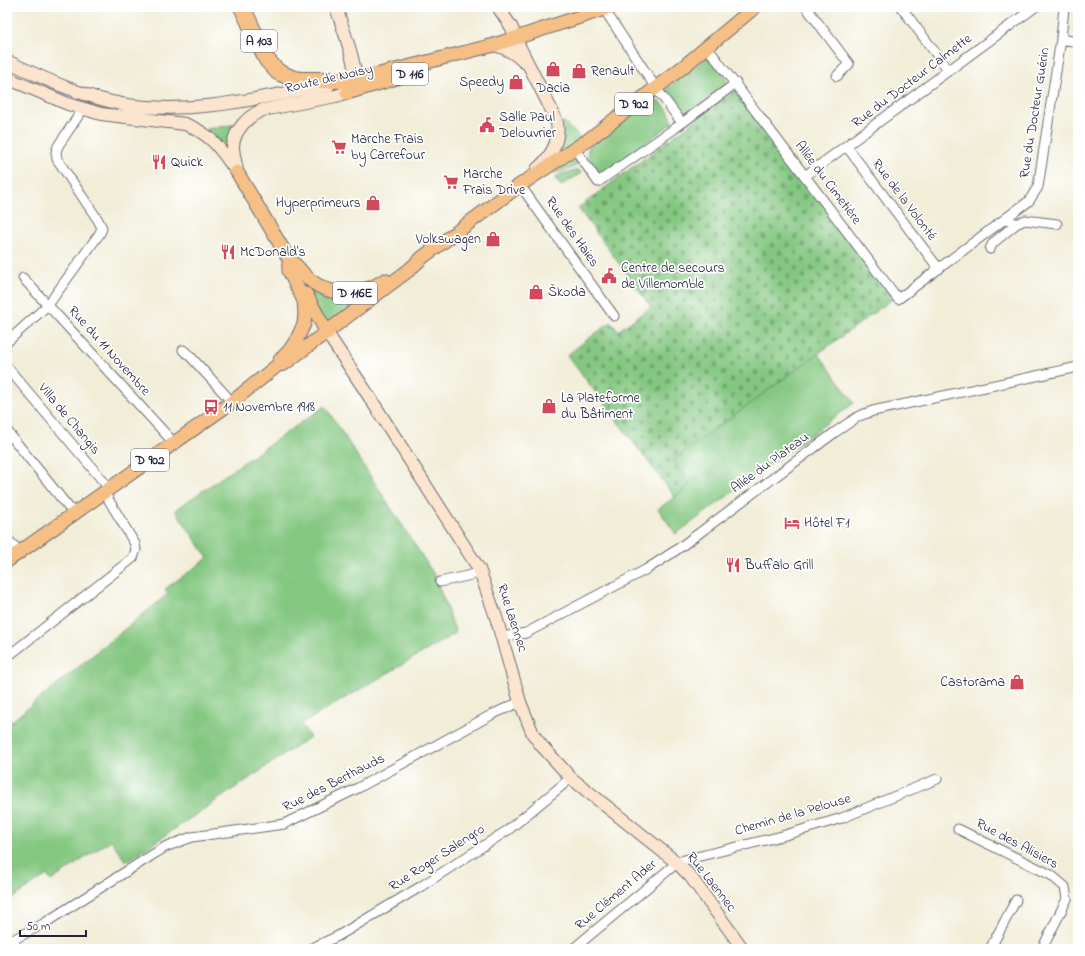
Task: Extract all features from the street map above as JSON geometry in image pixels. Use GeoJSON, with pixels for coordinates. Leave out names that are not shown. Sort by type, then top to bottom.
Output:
{"type":"FeatureCollection","features":[{"type":"Feature","properties":{"kind":"highway","name":"A 103"},"geometry":{"type":"LineString","coordinates":[[242,7],[267,60],[278,72],[300,80],[356,80]]}},
{"type":"Feature","properties":{"kind":"main road","name":"Route de Noisy"},"geometry":{"type":"LineString","coordinates":[[356,80],[515,38],[607,8]]}},
{"type":"Feature","properties":{"kind":"main road","name":"D 902"},"geometry":{"type":"LineString","coordinates":[[278,365],[284,364],[327,333],[410,270],[423,257],[520,185],[575,149],[656,88],[750,10]]}},
{"type":"Feature","properties":{"kind":"main road","name":"Route de Noisy"},"geometry":{"type":"LineString","coordinates":[[346,93],[464,58],[471,50]]}},
{"type":"Feature","properties":{"kind":"main road","name":"Rue Laennec"},"geometry":{"type":"LineString","coordinates":[[237,172],[289,259],[292,269],[327,333]]}},
{"type":"Feature","properties":{"kind":"main road","name":"Rue Laennec"},"geometry":{"type":"LineString","coordinates":[[289,259],[298,266],[308,278],[324,288],[341,293],[355,293],[377,285],[423,257]]}},
{"type":"Feature","properties":{"kind":"main road","name":"Rue Laennec"},"geometry":{"type":"LineString","coordinates":[[289,259],[289,271],[304,301],[304,324],[299,336]]}},
{"type":"Feature","properties":{"kind":"main road"},"geometry":{"type":"LineString","coordinates":[[299,336],[311,332],[327,333]]}},
{"type":"Feature","properties":{"kind":"main road","name":"D 902"},"geometry":{"type":"LineString","coordinates":[[7,561],[232,402],[278,365],[280,360],[290,350],[299,336]]}},
{"type":"Feature","properties":{"kind":"street"},"geometry":{"type":"LineString","coordinates":[[336,7],[352,57],[356,80],[353,86],[346,93]]}},
{"type":"Feature","properties":{"kind":"street"},"geometry":{"type":"LineString","coordinates":[[498,7],[512,28],[515,38],[557,123],[557,133],[551,154],[547,161],[520,185]]}},
{"type":"Feature","properties":{"kind":"street"},"geometry":{"type":"LineString","coordinates":[[806,7],[849,64],[837,76]]}},
{"type":"Feature","properties":{"kind":"street"},"geometry":{"type":"LineString","coordinates":[[901,7],[948,71]]}},
{"type":"Feature","properties":{"kind":"street","name":"Rue du Docteur Calmette"},"geometry":{"type":"LineString","coordinates":[[805,176],[847,147],[1035,7]]}},
{"type":"Feature","properties":{"kind":"street","name":"Rue du Docteur Guérin"},"geometry":{"type":"LineString","coordinates":[[898,299],[1029,201],[1038,187],[1061,39],[1064,7]]}},
{"type":"Feature","properties":{"kind":"street"},"geometry":{"type":"LineString","coordinates":[[607,8],[656,88],[682,123]]}},
{"type":"Feature","properties":{"kind":"street"},"geometry":{"type":"LineString","coordinates":[[1061,39],[1078,42]]}},
{"type":"Feature","properties":{"kind":"street"},"geometry":{"type":"LineString","coordinates":[[494,44],[507,48],[530,67]]}},
{"type":"Feature","properties":{"kind":"street","name":"Allée du Cimetière"},"geometry":{"type":"LineString","coordinates":[[707,47],[898,299]]}},
{"type":"Feature","properties":{"kind":"street"},"geometry":{"type":"LineString","coordinates":[[7,61],[13,74],[31,88]]}},
{"type":"Feature","properties":{"kind":"street","name":"D 116"},"geometry":{"type":"LineString","coordinates":[[7,61],[86,95],[126,104],[150,107],[183,108],[206,106],[356,80]]}},
{"type":"Feature","properties":{"kind":"street"},"geometry":{"type":"LineString","coordinates":[[7,78],[83,109],[101,114],[185,124],[197,128],[208,136],[237,172]]}},
{"type":"Feature","properties":{"kind":"street"},"geometry":{"type":"LineString","coordinates":[[575,149],[598,182],[736,84]]}},
{"type":"Feature","properties":{"kind":"street","name":"Route de Noisy"},"geometry":{"type":"LineString","coordinates":[[237,172],[233,145],[235,136],[246,120],[255,113],[263,110],[346,93]]}},
{"type":"Feature","properties":{"kind":"street"},"geometry":{"type":"LineString","coordinates":[[7,342],[48,305],[100,233],[102,228],[56,155],[58,146],[83,109]]}},
{"type":"Feature","properties":{"kind":"street","name":"Rue de la Volonté"},"geometry":{"type":"LineString","coordinates":[[847,147],[939,269]]}},
{"type":"Feature","properties":{"kind":"street","name":"Rue des Haies"},"geometry":{"type":"LineString","coordinates":[[520,185],[614,316]]}},
{"type":"Feature","properties":{"kind":"street"},"geometry":{"type":"LineString","coordinates":[[1007,218],[1016,224]]}},
{"type":"Feature","properties":{"kind":"street"},"geometry":{"type":"LineString","coordinates":[[990,249],[993,243],[1016,224],[1025,220],[1057,224]]}},
{"type":"Feature","properties":{"kind":"street","name":"Rue du 11 Novembre"},"geometry":{"type":"LineString","coordinates":[[23,278],[174,443]]}},
{"type":"Feature","properties":{"kind":"street","name":"Rue Laennec"},"geometry":{"type":"LineString","coordinates":[[327,333],[365,390],[480,573],[502,637],[520,702],[533,734],[541,746],[570,778],[676,862],[690,876],[742,949]]}},
{"type":"Feature","properties":{"kind":"street"},"geometry":{"type":"LineString","coordinates":[[183,350],[232,402]]}},
{"type":"Feature","properties":{"kind":"street","name":"Villa de Changis"},"geometry":{"type":"LineString","coordinates":[[7,367],[107,490],[134,543],[136,550],[133,558],[7,657]]}},
{"type":"Feature","properties":{"kind":"street","name":"Allée du Plateau"},"geometry":{"type":"LineString","coordinates":[[502,637],[526,633],[653,566],[859,416],[873,411],[1078,368]]}},
{"type":"Feature","properties":{"kind":"street"},"geometry":{"type":"LineString","coordinates":[[7,432],[74,514]]}},
{"type":"Feature","properties":{"kind":"street"},"geometry":{"type":"LineString","coordinates":[[7,539],[20,552]]}},
{"type":"Feature","properties":{"kind":"street"},"geometry":{"type":"LineString","coordinates":[[440,582],[480,573]]}},
{"type":"Feature","properties":{"kind":"street","name":"Rue des Berthauds"},"geometry":{"type":"LineString","coordinates":[[7,943],[43,924],[165,847],[192,837],[284,824],[358,788],[493,714],[520,702]]}},
{"type":"Feature","properties":{"kind":"street","name":"Rue Roger Salengro"},"geometry":{"type":"LineString","coordinates":[[310,949],[338,936],[508,830],[570,778]]}},
{"type":"Feature","properties":{"kind":"street","name":"Chemin de la Pelouse"},"geometry":{"type":"LineString","coordinates":[[676,862],[782,836],[842,818],[937,778]]}},
{"type":"Feature","properties":{"kind":"street","name":"Rue des Alisiers"},"geometry":{"type":"LineString","coordinates":[[958,829],[1051,876],[1066,887],[1067,899],[1042,949]]}},
{"type":"Feature","properties":{"kind":"street","name":"Rue Clément Ader"},"geometry":{"type":"LineString","coordinates":[[573,949],[672,867],[676,862]]}},
{"type":"Feature","properties":{"kind":"street"},"geometry":{"type":"LineString","coordinates":[[990,949],[1016,900]]}},
{"type":"Feature","properties":{"kind":"green space"},"geometry":{"type":"Polygon","coordinates":[[[708,58],[712,60],[726,79],[726,84],[688,113],[679,114],[665,94],[665,90],[708,58]]]}},
{"type":"Feature","properties":{"kind":"green space"},"geometry":{"type":"Polygon","coordinates":[[[737,89],[894,298],[673,460],[690,485],[675,497],[567,355],[611,322],[618,331],[651,307],[578,208],[737,89]]]}},
{"type":"Feature","properties":{"kind":"green space"},"geometry":{"type":"Polygon","coordinates":[[[652,100],[659,102],[666,108],[671,116],[672,123],[607,172],[599,172],[589,158],[587,151],[588,148],[652,100]]]}},
{"type":"Feature","properties":{"kind":"green space"},"geometry":{"type":"Polygon","coordinates":[[[563,121],[581,139],[558,154],[563,136],[563,121]]]}},
{"type":"Feature","properties":{"kind":"green space"},"geometry":{"type":"Polygon","coordinates":[[[238,124],[228,153],[207,129],[238,124]]]}},
{"type":"Feature","properties":{"kind":"green space"},"geometry":{"type":"Polygon","coordinates":[[[574,160],[579,164],[570,169],[554,173],[554,171],[567,162],[574,160]]]}},
{"type":"Feature","properties":{"kind":"green space"},"geometry":{"type":"Polygon","coordinates":[[[579,170],[581,173],[561,186],[555,178],[561,174],[579,170]]]}},
{"type":"Feature","properties":{"kind":"green space"},"geometry":{"type":"Polygon","coordinates":[[[303,285],[332,298],[349,300],[362,298],[326,328],[303,285]]]}},
{"type":"Feature","properties":{"kind":"green space"},"geometry":{"type":"Polygon","coordinates":[[[818,353],[854,403],[676,534],[658,509],[675,497],[672,460],[818,353]]]}},
{"type":"Feature","properties":{"kind":"green space"},"geometry":{"type":"Polygon","coordinates":[[[325,406],[435,576],[456,633],[301,724],[310,737],[126,862],[111,840],[51,881],[47,875],[7,902],[7,725],[168,594],[165,589],[208,558],[175,510],[325,406]]]}},
{"type":"Feature","properties":{"kind":"place","name":"Dacia"},"geometry":{"type":"Point","coordinates":[553,69]}},
{"type":"Feature","properties":{"kind":"place","name":"Renault"},"geometry":{"type":"Point","coordinates":[579,71]}},
{"type":"Feature","properties":{"kind":"place","name":"Speedy"},"geometry":{"type":"Point","coordinates":[516,82]}},
{"type":"Feature","properties":{"kind":"place","name":"Salle Paul Delouvrier"},"geometry":{"type":"Point","coordinates":[487,125]}},
{"type":"Feature","properties":{"kind":"place","name":"Marche Frais by Carrefour"},"geometry":{"type":"Point","coordinates":[339,147]}},
{"type":"Feature","properties":{"kind":"place","name":"Quick"},"geometry":{"type":"Point","coordinates":[159,162]}},
{"type":"Feature","properties":{"kind":"place","name":"Marche Frais Drive"},"geometry":{"type":"Point","coordinates":[451,182]}},
{"type":"Feature","properties":{"kind":"place","name":"Hyperprimeurs"},"geometry":{"type":"Point","coordinates":[373,203]}},
{"type":"Feature","properties":{"kind":"place","name":"Volkswagen"},"geometry":{"type":"Point","coordinates":[493,239]}},
{"type":"Feature","properties":{"kind":"place","name":"McDonald's"},"geometry":{"type":"Point","coordinates":[228,252]}},
{"type":"Feature","properties":{"kind":"place","name":"Centre de secours de Villemomble"},"geometry":{"type":"Point","coordinates":[609,276]}},
{"type":"Feature","properties":{"kind":"place","name":"Škoda"},"geometry":{"type":"Point","coordinates":[536,292]}},
{"type":"Feature","properties":{"kind":"place","name":"La Plateforme du Bâtiment"},"geometry":{"type":"Point","coordinates":[549,406]}},
{"type":"Feature","properties":{"kind":"place","name":"11 Novembre 1918"},"geometry":{"type":"Point","coordinates":[211,407]}},
{"type":"Feature","properties":{"kind":"place","name":"Hôtel F1"},"geometry":{"type":"Point","coordinates":[792,523]}},
{"type":"Feature","properties":{"kind":"place","name":"Buffalo Grill"},"geometry":{"type":"Point","coordinates":[733,565]}},
{"type":"Feature","properties":{"kind":"place","name":"Castorama"},"geometry":{"type":"Point","coordinates":[1017,682]}}]}
